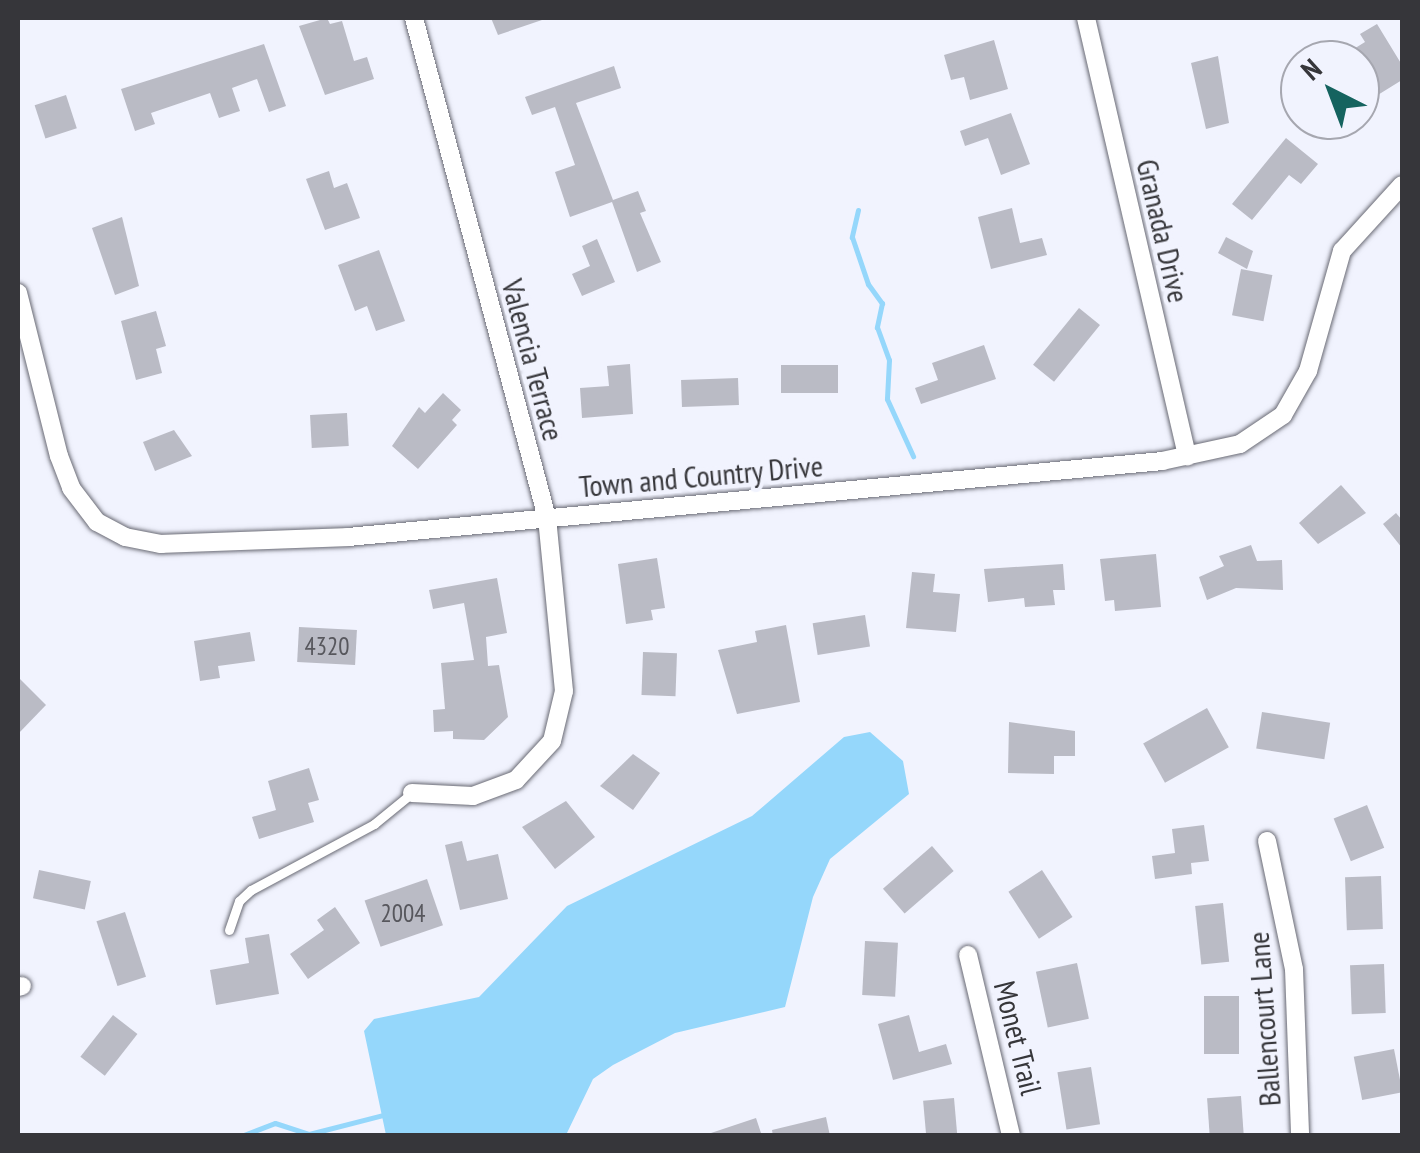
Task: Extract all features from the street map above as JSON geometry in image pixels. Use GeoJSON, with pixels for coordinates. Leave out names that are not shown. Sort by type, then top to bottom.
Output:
{"type":"FeatureCollection","features":[{"type":"Feature","properties":{"kind":"street","name":"Valencia Terrace"},"geometry":{"type":"LineString","coordinates":[[412,793],[463,797],[495,790],[531,768],[552,741],[564,691],[547,518],[414,18]]}},
{"type":"Feature","properties":{"kind":"street","name":"Granada Drive"},"geometry":{"type":"LineString","coordinates":[[1086,18],[1187,457]]}},
{"type":"Feature","properties":{"kind":"street","name":"Town and Country Drive"},"geometry":{"type":"LineString","coordinates":[[18,294],[71,488],[97,522],[125,537],[250,545],[1187,457],[1240,444],[1283,415],[1308,372],[1342,251],[1402,185]]}},
{"type":"Feature","properties":{"kind":"street","name":"Ballencourt Lane"},"geometry":{"type":"LineString","coordinates":[[1267,841],[1294,970],[1300,1136]]}},
{"type":"Feature","properties":{"kind":"street","name":"Monet Trail"},"geometry":{"type":"LineString","coordinates":[[968,955],[1011,1136]]}},
{"type":"Feature","properties":{"kind":"lane"},"geometry":{"type":"LineString","coordinates":[[230,930],[239,901],[251,890],[374,824],[412,793]]}},
{"type":"Feature","properties":{"kind":"water"},"geometry":{"type":"Polygon","coordinates":[[[870,732],[903,761],[909,794],[830,859],[813,897],[785,1007],[675,1033],[613,1065],[593,1079],[566,1135],[386,1135],[364,1031],[374,1019],[479,997],[567,906],[752,816],[844,737],[870,732]]]}},
{"type":"Feature","properties":{"kind":"building"},"geometry":{"type":"Polygon","coordinates":[[[327,18],[330,24],[342,21],[354,61],[367,57],[374,79],[325,95],[299,26],[327,18]]]}},
{"type":"Feature","properties":{"kind":"building"},"geometry":{"type":"Polygon","coordinates":[[[491,18],[541,18],[542,20],[498,35],[491,18]]]}},
{"type":"Feature","properties":{"kind":"building"},"geometry":{"type":"Polygon","coordinates":[[[1377,24],[1402,65],[1402,80],[1380,94],[1380,40],[1364,40],[1360,34],[1377,24]]]}},
{"type":"Feature","properties":{"kind":"building"},"geometry":{"type":"Polygon","coordinates":[[[994,40],[1008,89],[970,100],[964,77],[951,80],[944,55],[994,40]]]}},
{"type":"Feature","properties":{"kind":"building"},"geometry":{"type":"Polygon","coordinates":[[[264,44],[286,106],[269,112],[257,79],[232,88],[240,111],[219,118],[210,93],[151,113],[155,124],[135,131],[121,89],[264,44]]]}},
{"type":"Feature","properties":{"kind":"building"},"geometry":{"type":"Polygon","coordinates":[[[1218,56],[1229,123],[1206,129],[1191,63],[1218,56]]]}},
{"type":"Feature","properties":{"kind":"building"},"geometry":{"type":"Polygon","coordinates":[[[614,66],[621,88],[576,103],[613,200],[638,191],[646,211],[640,213],[661,262],[637,272],[612,202],[570,217],[555,172],[575,165],[555,107],[532,115],[525,97],[614,66]]]}},
{"type":"Feature","properties":{"kind":"building"},"geometry":{"type":"Polygon","coordinates":[[[66,95],[77,128],[45,138],[35,105],[66,95]]]}},
{"type":"Feature","properties":{"kind":"building"},"geometry":{"type":"Polygon","coordinates":[[[1011,113],[1030,164],[1001,175],[988,138],[965,146],[960,131],[1011,113]]]}},
{"type":"Feature","properties":{"kind":"building"},"geometry":{"type":"Polygon","coordinates":[[[1284,140],[1318,164],[1301,184],[1289,175],[1252,220],[1232,204],[1284,140]]]}},
{"type":"Feature","properties":{"kind":"building"},"geometry":{"type":"Polygon","coordinates":[[[329,171],[334,188],[347,183],[360,218],[325,230],[306,179],[329,171]]]}},
{"type":"Feature","properties":{"kind":"building"},"geometry":{"type":"Polygon","coordinates":[[[1012,208],[1020,243],[1042,238],[1047,255],[991,269],[978,217],[1012,208]]]}},
{"type":"Feature","properties":{"kind":"building"},"geometry":{"type":"Polygon","coordinates":[[[122,217],[139,286],[115,295],[92,228],[122,217]]]}},
{"type":"Feature","properties":{"kind":"building"},"geometry":{"type":"Polygon","coordinates":[[[1226,237],[1253,251],[1247,269],[1218,253],[1226,237]]]}},
{"type":"Feature","properties":{"kind":"building"},"geometry":{"type":"Polygon","coordinates":[[[597,239],[615,282],[582,296],[572,274],[590,266],[582,246],[597,239]]]}},
{"type":"Feature","properties":{"kind":"building"},"geometry":{"type":"Polygon","coordinates":[[[379,250],[405,321],[376,331],[367,306],[355,311],[338,265],[379,250]]]}},
{"type":"Feature","properties":{"kind":"building"},"geometry":{"type":"Polygon","coordinates":[[[1241,269],[1272,275],[1263,321],[1232,315],[1241,269]]]}},
{"type":"Feature","properties":{"kind":"building"},"geometry":{"type":"Polygon","coordinates":[[[1079,308],[1100,325],[1054,382],[1033,365],[1079,308]]]}},
{"type":"Feature","properties":{"kind":"building"},"geometry":{"type":"Polygon","coordinates":[[[156,311],[166,346],[156,349],[162,373],[136,380],[121,321],[156,311]]]}},
{"type":"Feature","properties":{"kind":"building"},"geometry":{"type":"Polygon","coordinates":[[[984,345],[996,379],[921,404],[915,388],[938,380],[932,363],[984,345]]]}},
{"type":"Feature","properties":{"kind":"building"},"geometry":{"type":"Polygon","coordinates":[[[630,364],[633,414],[582,418],[580,388],[609,386],[607,366],[630,364]]]}},
{"type":"Feature","properties":{"kind":"building"},"geometry":{"type":"Polygon","coordinates":[[[781,365],[838,365],[838,393],[781,393],[781,365]]]}},
{"type":"Feature","properties":{"kind":"building"},"geometry":{"type":"Polygon","coordinates":[[[738,378],[739,405],[682,407],[681,380],[738,378]]]}},
{"type":"Feature","properties":{"kind":"building"},"geometry":{"type":"Polygon","coordinates":[[[443,393],[461,410],[452,420],[457,425],[418,469],[392,446],[419,407],[425,413],[443,393]]]}},
{"type":"Feature","properties":{"kind":"building"},"geometry":{"type":"Polygon","coordinates":[[[347,413],[349,446],[312,448],[310,415],[347,413]]]}},
{"type":"Feature","properties":{"kind":"building"},"geometry":{"type":"Polygon","coordinates":[[[174,430],[192,456],[155,471],[143,442],[174,430]]]}},
{"type":"Feature","properties":{"kind":"building"},"geometry":{"type":"Polygon","coordinates":[[[1341,485],[1366,513],[1318,544],[1299,523],[1341,485]]]}},
{"type":"Feature","properties":{"kind":"building"},"geometry":{"type":"Polygon","coordinates":[[[1396,513],[1402,520],[1402,548],[1383,524],[1396,513]]]}},
{"type":"Feature","properties":{"kind":"building"},"geometry":{"type":"Polygon","coordinates":[[[1251,545],[1257,561],[1282,560],[1283,590],[1236,588],[1207,600],[1199,577],[1224,566],[1219,556],[1251,545]]]}},
{"type":"Feature","properties":{"kind":"building"},"geometry":{"type":"Polygon","coordinates":[[[1156,554],[1161,607],[1115,611],[1114,600],[1105,601],[1100,559],[1156,554]]]}},
{"type":"Feature","properties":{"kind":"building"},"geometry":{"type":"Polygon","coordinates":[[[657,558],[665,608],[651,610],[653,620],[626,624],[618,564],[657,558]]]}},
{"type":"Feature","properties":{"kind":"building"},"geometry":{"type":"Polygon","coordinates":[[[1063,564],[1065,590],[1053,590],[1055,605],[1025,607],[1024,598],[988,602],[984,569],[1063,564]]]}},
{"type":"Feature","properties":{"kind":"building"},"geometry":{"type":"Polygon","coordinates":[[[912,572],[935,574],[933,592],[960,594],[956,632],[906,628],[912,572]]]}},
{"type":"Feature","properties":{"kind":"building"},"geometry":{"type":"Polygon","coordinates":[[[497,578],[507,633],[486,637],[488,666],[499,665],[508,717],[484,740],[453,739],[453,731],[434,732],[433,710],[445,709],[441,663],[474,660],[464,603],[433,609],[429,590],[497,578]]]}},
{"type":"Feature","properties":{"kind":"building"},"geometry":{"type":"Polygon","coordinates":[[[865,615],[870,647],[818,655],[813,623],[865,615]]]}},
{"type":"Feature","properties":{"kind":"building"},"geometry":{"type":"Polygon","coordinates":[[[786,625],[800,702],[737,714],[718,650],[757,642],[755,631],[786,625]]]}},
{"type":"Feature","properties":{"kind":"building"},"geometry":{"type":"Polygon","coordinates":[[[299,627],[357,630],[355,665],[297,662],[299,627]]]}},
{"type":"Feature","properties":{"kind":"building"},"geometry":{"type":"Polygon","coordinates":[[[250,632],[255,661],[218,666],[220,678],[200,681],[194,641],[250,632]]]}},
{"type":"Feature","properties":{"kind":"building"},"geometry":{"type":"Polygon","coordinates":[[[643,652],[677,653],[675,696],[641,695],[643,652]]]}},
{"type":"Feature","properties":{"kind":"building"},"geometry":{"type":"Polygon","coordinates":[[[18,677],[46,705],[18,734],[18,677]]]}},
{"type":"Feature","properties":{"kind":"building"},"geometry":{"type":"Polygon","coordinates":[[[1207,708],[1229,747],[1165,783],[1143,743],[1207,708]]]}},
{"type":"Feature","properties":{"kind":"building"},"geometry":{"type":"Polygon","coordinates":[[[1262,712],[1330,723],[1324,759],[1256,749],[1262,712]]]}},
{"type":"Feature","properties":{"kind":"building"},"geometry":{"type":"Polygon","coordinates":[[[1009,722],[1075,731],[1075,756],[1054,756],[1054,774],[1008,773],[1009,722]]]}},
{"type":"Feature","properties":{"kind":"building"},"geometry":{"type":"Polygon","coordinates":[[[633,754],[660,773],[633,810],[600,786],[633,754]]]}},
{"type":"Feature","properties":{"kind":"building"},"geometry":{"type":"Polygon","coordinates":[[[309,768],[319,800],[308,803],[314,822],[259,839],[252,817],[276,810],[268,781],[309,768]]]}},
{"type":"Feature","properties":{"kind":"building"},"geometry":{"type":"Polygon","coordinates":[[[566,801],[595,837],[555,869],[522,827],[566,801]]]}},
{"type":"Feature","properties":{"kind":"building"},"geometry":{"type":"Polygon","coordinates":[[[1367,805],[1384,848],[1351,861],[1334,818],[1367,805]]]}},
{"type":"Feature","properties":{"kind":"building"},"geometry":{"type":"Polygon","coordinates":[[[1204,825],[1209,861],[1191,863],[1192,874],[1155,879],[1152,856],[1175,853],[1172,829],[1204,825]]]}},
{"type":"Feature","properties":{"kind":"building"},"geometry":{"type":"Polygon","coordinates":[[[462,841],[467,861],[498,854],[508,899],[460,910],[445,845],[462,841]]]}},
{"type":"Feature","properties":{"kind":"building"},"geometry":{"type":"Polygon","coordinates":[[[932,846],[954,871],[905,914],[883,889],[932,846]]]}},
{"type":"Feature","properties":{"kind":"building"},"geometry":{"type":"Polygon","coordinates":[[[39,870],[91,881],[85,909],[33,898],[39,870]]]}},
{"type":"Feature","properties":{"kind":"building"},"geometry":{"type":"Polygon","coordinates":[[[1042,870],[1072,917],[1039,939],[1008,892],[1042,870]]]}},
{"type":"Feature","properties":{"kind":"building"},"geometry":{"type":"Polygon","coordinates":[[[1381,876],[1383,929],[1347,930],[1345,877],[1381,876]]]}},
{"type":"Feature","properties":{"kind":"building"},"geometry":{"type":"Polygon","coordinates":[[[427,879],[443,925],[381,947],[365,900],[427,879]]]}},
{"type":"Feature","properties":{"kind":"building"},"geometry":{"type":"Polygon","coordinates":[[[1223,903],[1229,962],[1201,965],[1195,906],[1223,903]]]}},
{"type":"Feature","properties":{"kind":"building"},"geometry":{"type":"Polygon","coordinates":[[[335,907],[360,943],[308,979],[290,954],[324,930],[317,920],[335,907]]]}},
{"type":"Feature","properties":{"kind":"building"},"geometry":{"type":"Polygon","coordinates":[[[125,912],[146,977],[117,986],[96,921],[125,912]]]}},
{"type":"Feature","properties":{"kind":"building"},"geometry":{"type":"Polygon","coordinates":[[[269,934],[279,994],[216,1005],[210,970],[249,963],[245,938],[269,934]]]}},
{"type":"Feature","properties":{"kind":"building"},"geometry":{"type":"Polygon","coordinates":[[[865,941],[898,943],[895,997],[862,995],[865,941]]]}},
{"type":"Feature","properties":{"kind":"building"},"geometry":{"type":"Polygon","coordinates":[[[1077,963],[1089,1019],[1048,1027],[1036,972],[1077,963]]]}},
{"type":"Feature","properties":{"kind":"building"},"geometry":{"type":"Polygon","coordinates":[[[1384,964],[1386,1013],[1352,1014],[1350,965],[1384,964]]]}},
{"type":"Feature","properties":{"kind":"building"},"geometry":{"type":"Polygon","coordinates":[[[1204,996],[1239,996],[1239,1054],[1204,1054],[1204,996]]]}},
{"type":"Feature","properties":{"kind":"building"},"geometry":{"type":"Polygon","coordinates":[[[113,1015],[137,1034],[105,1076],[80,1057],[113,1015]]]}},
{"type":"Feature","properties":{"kind":"building"},"geometry":{"type":"Polygon","coordinates":[[[909,1015],[919,1052],[946,1044],[952,1064],[893,1080],[878,1024],[909,1015]]]}},
{"type":"Feature","properties":{"kind":"building"},"geometry":{"type":"Polygon","coordinates":[[[1394,1049],[1402,1092],[1362,1100],[1354,1057],[1394,1049]]]}},
{"type":"Feature","properties":{"kind":"building"},"geometry":{"type":"Polygon","coordinates":[[[1091,1067],[1100,1124],[1066,1130],[1057,1072],[1091,1067]]]}},
{"type":"Feature","properties":{"kind":"building"},"geometry":{"type":"Polygon","coordinates":[[[1241,1096],[1244,1136],[1210,1136],[1207,1098],[1241,1096]]]}},
{"type":"Feature","properties":{"kind":"building"},"geometry":{"type":"Polygon","coordinates":[[[954,1098],[957,1136],[926,1136],[923,1101],[954,1098]]]}},
{"type":"Feature","properties":{"kind":"building"},"geometry":{"type":"Polygon","coordinates":[[[826,1117],[830,1136],[773,1136],[772,1130],[826,1117]]]}},
{"type":"Feature","properties":{"kind":"building"},"geometry":{"type":"Polygon","coordinates":[[[756,1118],[762,1136],[712,1136],[711,1133],[756,1118]]]}},
{"type":"Feature","properties":{"kind":"waterway"},"geometry":{"type":"LineString","coordinates":[[858,210],[852,237],[868,284],[882,303],[877,327],[889,360],[887,399],[913,456]]}},
{"type":"Feature","properties":{"kind":"waterway"},"geometry":{"type":"LineString","coordinates":[[241,1136],[275,1123],[309,1134],[387,1114]]}}]}
